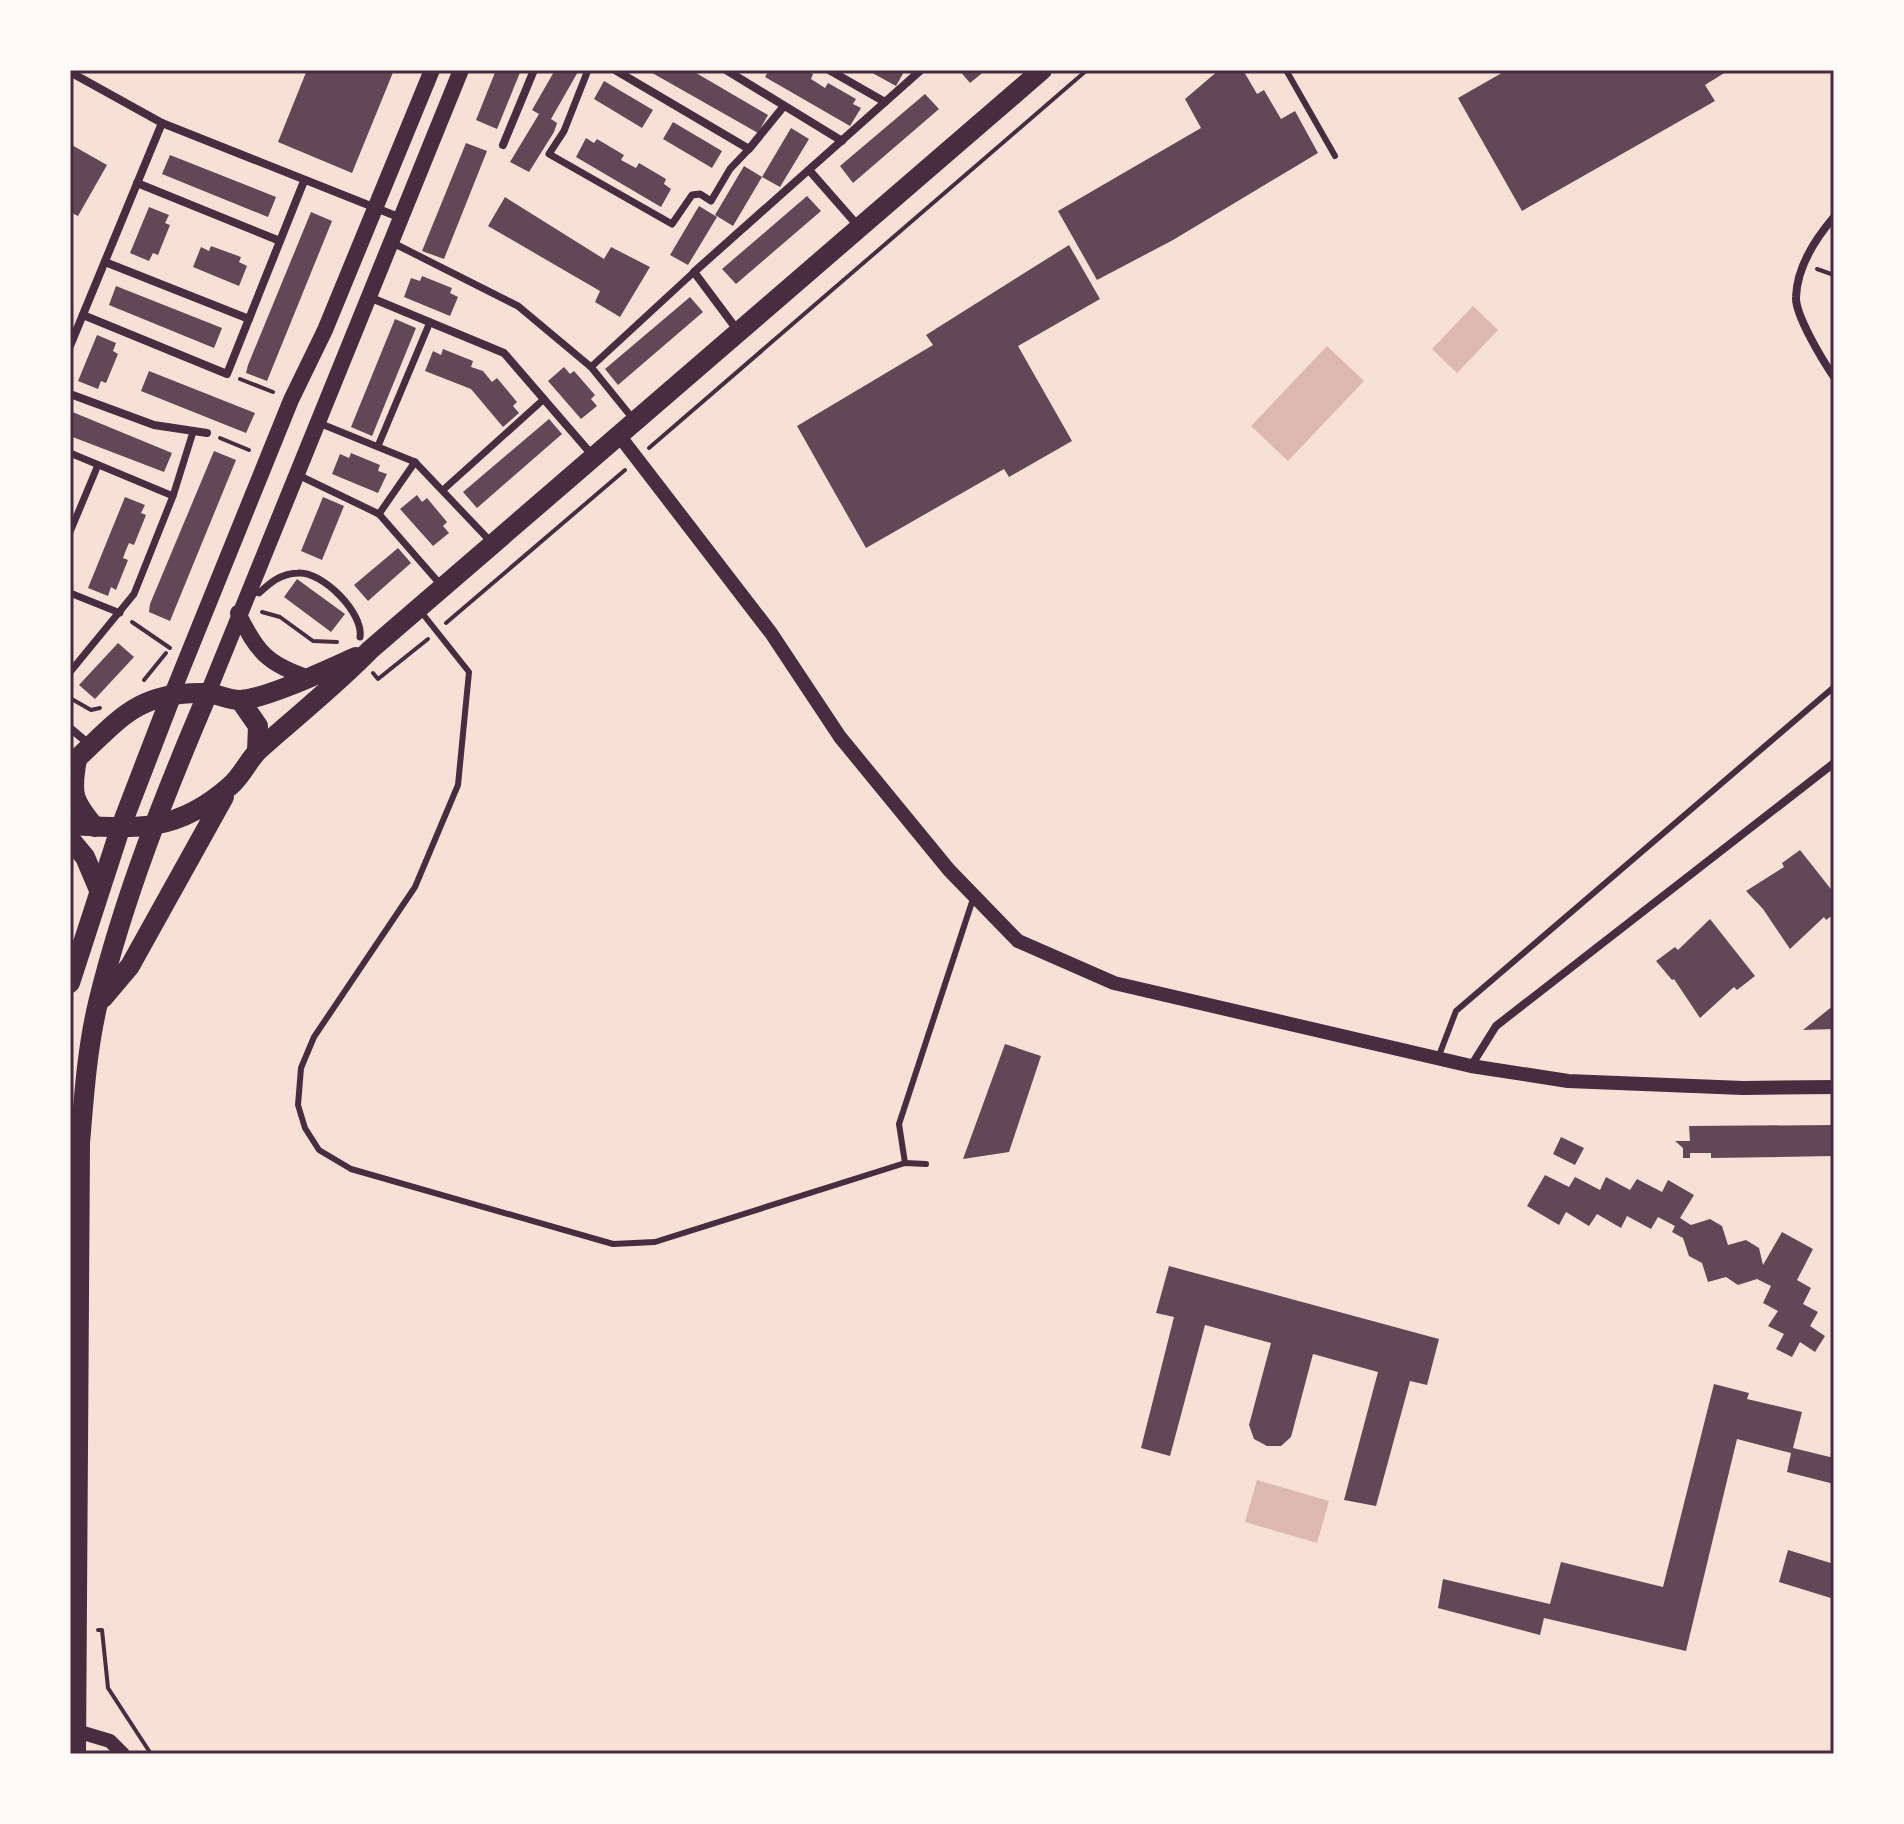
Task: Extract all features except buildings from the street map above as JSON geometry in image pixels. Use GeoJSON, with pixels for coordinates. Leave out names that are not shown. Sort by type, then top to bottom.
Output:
{"type":"FeatureCollection","features":[{"type":"Feature","properties":{"kind":"main road"},"geometry":{"type":"LineString","coordinates":[[70,983],[120,829],[172,694],[291,400],[325,330],[432,70]]}},
{"type":"Feature","properties":{"kind":"main road"},"geometry":{"type":"LineString","coordinates":[[76,1754],[73,1729],[77,1629],[80,1143],[98,1004],[151,827],[461,70]]}},
{"type":"Feature","properties":{"kind":"main road"},"geometry":{"type":"LineString","coordinates":[[95,827],[77,806],[72,788],[79,756],[106,727],[144,703],[172,694],[208,693],[240,700],[309,678],[419,610],[634,420],[1042,70]]}},
{"type":"Feature","properties":{"kind":"main road"},"geometry":{"type":"LineString","coordinates":[[238,613],[263,656],[280,669],[309,678]]}},
{"type":"Feature","properties":{"kind":"main road"},"geometry":{"type":"LineString","coordinates":[[257,751],[317,703],[365,644]]}},
{"type":"Feature","properties":{"kind":"main road"},"geometry":{"type":"LineString","coordinates":[[70,825],[120,829],[151,827],[206,805],[250,765],[257,751],[258,726],[240,700]]}},
{"type":"Feature","properties":{"kind":"main road"},"geometry":{"type":"LineString","coordinates":[[98,1004],[130,966],[231,784]]}},
{"type":"Feature","properties":{"kind":"main road"},"geometry":{"type":"LineString","coordinates":[[70,839],[85,857],[99,890]]}},
{"type":"Feature","properties":{"kind":"street"},"geometry":{"type":"LineString","coordinates":[[503,145],[534,70]]}},
{"type":"Feature","properties":{"kind":"street"},"geometry":{"type":"LineString","coordinates":[[588,70],[564,131],[549,154],[672,224],[692,195],[700,194],[711,201],[730,169],[784,106]]}},
{"type":"Feature","properties":{"kind":"street"},"geometry":{"type":"LineString","coordinates":[[615,70],[749,149]]}},
{"type":"Feature","properties":{"kind":"street"},"geometry":{"type":"LineString","coordinates":[[829,70],[885,102]]}},
{"type":"Feature","properties":{"kind":"street"},"geometry":{"type":"LineString","coordinates":[[591,367],[921,70]]}},
{"type":"Feature","properties":{"kind":"street"},"geometry":{"type":"LineString","coordinates":[[70,72],[162,123],[401,218]]}},
{"type":"Feature","properties":{"kind":"street"},"geometry":{"type":"LineString","coordinates":[[732,72],[842,141]]}},
{"type":"Feature","properties":{"kind":"street"},"geometry":{"type":"LineString","coordinates":[[70,346],[162,123]]}},
{"type":"Feature","properties":{"kind":"street"},"geometry":{"type":"LineString","coordinates":[[809,170],[859,228]]}},
{"type":"Feature","properties":{"kind":"street"},"geometry":{"type":"LineString","coordinates":[[83,315],[227,374],[304,181]]}},
{"type":"Feature","properties":{"kind":"street"},"geometry":{"type":"LineString","coordinates":[[137,183],[280,241]]}},
{"type":"Feature","properties":{"kind":"street"},"geometry":{"type":"LineString","coordinates":[[1834,217],[1807,256],[1796,298],[1820,356],[1834,377]]}},
{"type":"Feature","properties":{"kind":"street"},"geometry":{"type":"LineString","coordinates":[[391,243],[518,306],[591,367],[634,420]]}},
{"type":"Feature","properties":{"kind":"street"},"geometry":{"type":"LineString","coordinates":[[105,262],[249,319]]}},
{"type":"Feature","properties":{"kind":"street"},"geometry":{"type":"LineString","coordinates":[[694,272],[738,331]]}},
{"type":"Feature","properties":{"kind":"street"},"geometry":{"type":"LineString","coordinates":[[368,297],[504,353],[593,456]]}},
{"type":"Feature","properties":{"kind":"street"},"geometry":{"type":"LineString","coordinates":[[378,446],[430,322]]}},
{"type":"Feature","properties":{"kind":"street"},"geometry":{"type":"LineString","coordinates":[[70,394],[154,425],[207,433]]}},
{"type":"Feature","properties":{"kind":"street"},"geometry":{"type":"LineString","coordinates":[[443,490],[544,399]]}},
{"type":"Feature","properties":{"kind":"street"},"geometry":{"type":"LineString","coordinates":[[317,423],[415,462],[493,544]]}},
{"type":"Feature","properties":{"kind":"street"},"geometry":{"type":"LineString","coordinates":[[70,672],[134,594],[173,496],[193,432]]}},
{"type":"Feature","properties":{"kind":"street"},"geometry":{"type":"LineString","coordinates":[[618,434],[771,633],[840,737],[974,896],[1018,941],[1114,983],[1471,1066],[1568,1081],[1743,1088],[1834,1087]]}},
{"type":"Feature","properties":{"kind":"street"},"geometry":{"type":"LineString","coordinates":[[70,453],[173,496]]}},
{"type":"Feature","properties":{"kind":"street"},"geometry":{"type":"LineString","coordinates":[[379,514],[415,462]]}},
{"type":"Feature","properties":{"kind":"street"},"geometry":{"type":"LineString","coordinates":[[70,532],[98,465]]}},
{"type":"Feature","properties":{"kind":"street"},"geometry":{"type":"LineString","coordinates":[[296,474],[379,514],[444,588]]}},
{"type":"Feature","properties":{"kind":"street"},"geometry":{"type":"LineString","coordinates":[[248,589],[259,593],[276,577],[301,572],[313,576],[349,605],[361,627],[365,644]]}},
{"type":"Feature","properties":{"kind":"street"},"geometry":{"type":"LineString","coordinates":[[70,593],[120,613]]}},
{"type":"Feature","properties":{"kind":"street"},"geometry":{"type":"LineString","coordinates":[[70,728],[79,756]]}},
{"type":"Feature","properties":{"kind":"street"},"geometry":{"type":"LineString","coordinates":[[1471,1066],[1496,1026],[1834,763]]}},
{"type":"Feature","properties":{"kind":"street"},"geometry":{"type":"LineString","coordinates":[[73,1729],[110,1741],[123,1754]]}},
{"type":"Feature","properties":{"kind":"lane"},"geometry":{"type":"LineString","coordinates":[[1286,70],[1335,156]]}},
{"type":"Feature","properties":{"kind":"lane"},"geometry":{"type":"LineString","coordinates":[[419,610],[469,672],[458,785],[415,887],[306,1053],[298,1086],[298,1105],[314,1145],[331,1160],[351,1169],[613,1244],[655,1242],[905,1163],[926,1164]]}},
{"type":"Feature","properties":{"kind":"lane"},"geometry":{"type":"LineString","coordinates":[[1438,1058],[1456,1011],[1834,687]]}},
{"type":"Feature","properties":{"kind":"lane"},"geometry":{"type":"LineString","coordinates":[[905,1163],[899,1124],[974,896]]}},
{"type":"Feature","properties":{"kind":"path"},"geometry":{"type":"LineString","coordinates":[[396,668],[1087,70]]}},
{"type":"Feature","properties":{"kind":"path"},"geometry":{"type":"LineString","coordinates":[[227,374],[291,400]]}},
{"type":"Feature","properties":{"kind":"path"},"geometry":{"type":"LineString","coordinates":[[207,433],[267,458]]}},
{"type":"Feature","properties":{"kind":"path"},"geometry":{"type":"LineString","coordinates":[[120,613],[170,648]]}},
{"type":"Feature","properties":{"kind":"path"},"geometry":{"type":"LineString","coordinates":[[77,1629],[102,1630],[108,1688],[151,1754]]}},
{"type":"Feature","properties":{"kind":"shaded area"},"geometry":{"type":"Polygon","coordinates":[[[1473,306],[1498,330],[1457,373],[1432,349],[1473,306]]]}},
{"type":"Feature","properties":{"kind":"shaded area"},"geometry":{"type":"Polygon","coordinates":[[[1327,346],[1364,381],[1288,461],[1251,426],[1327,346]]]}},
{"type":"Feature","properties":{"kind":"shaded area"},"geometry":{"type":"Polygon","coordinates":[[[1257,1480],[1329,1501],[1317,1543],[1245,1522],[1257,1480]]]}}]}
